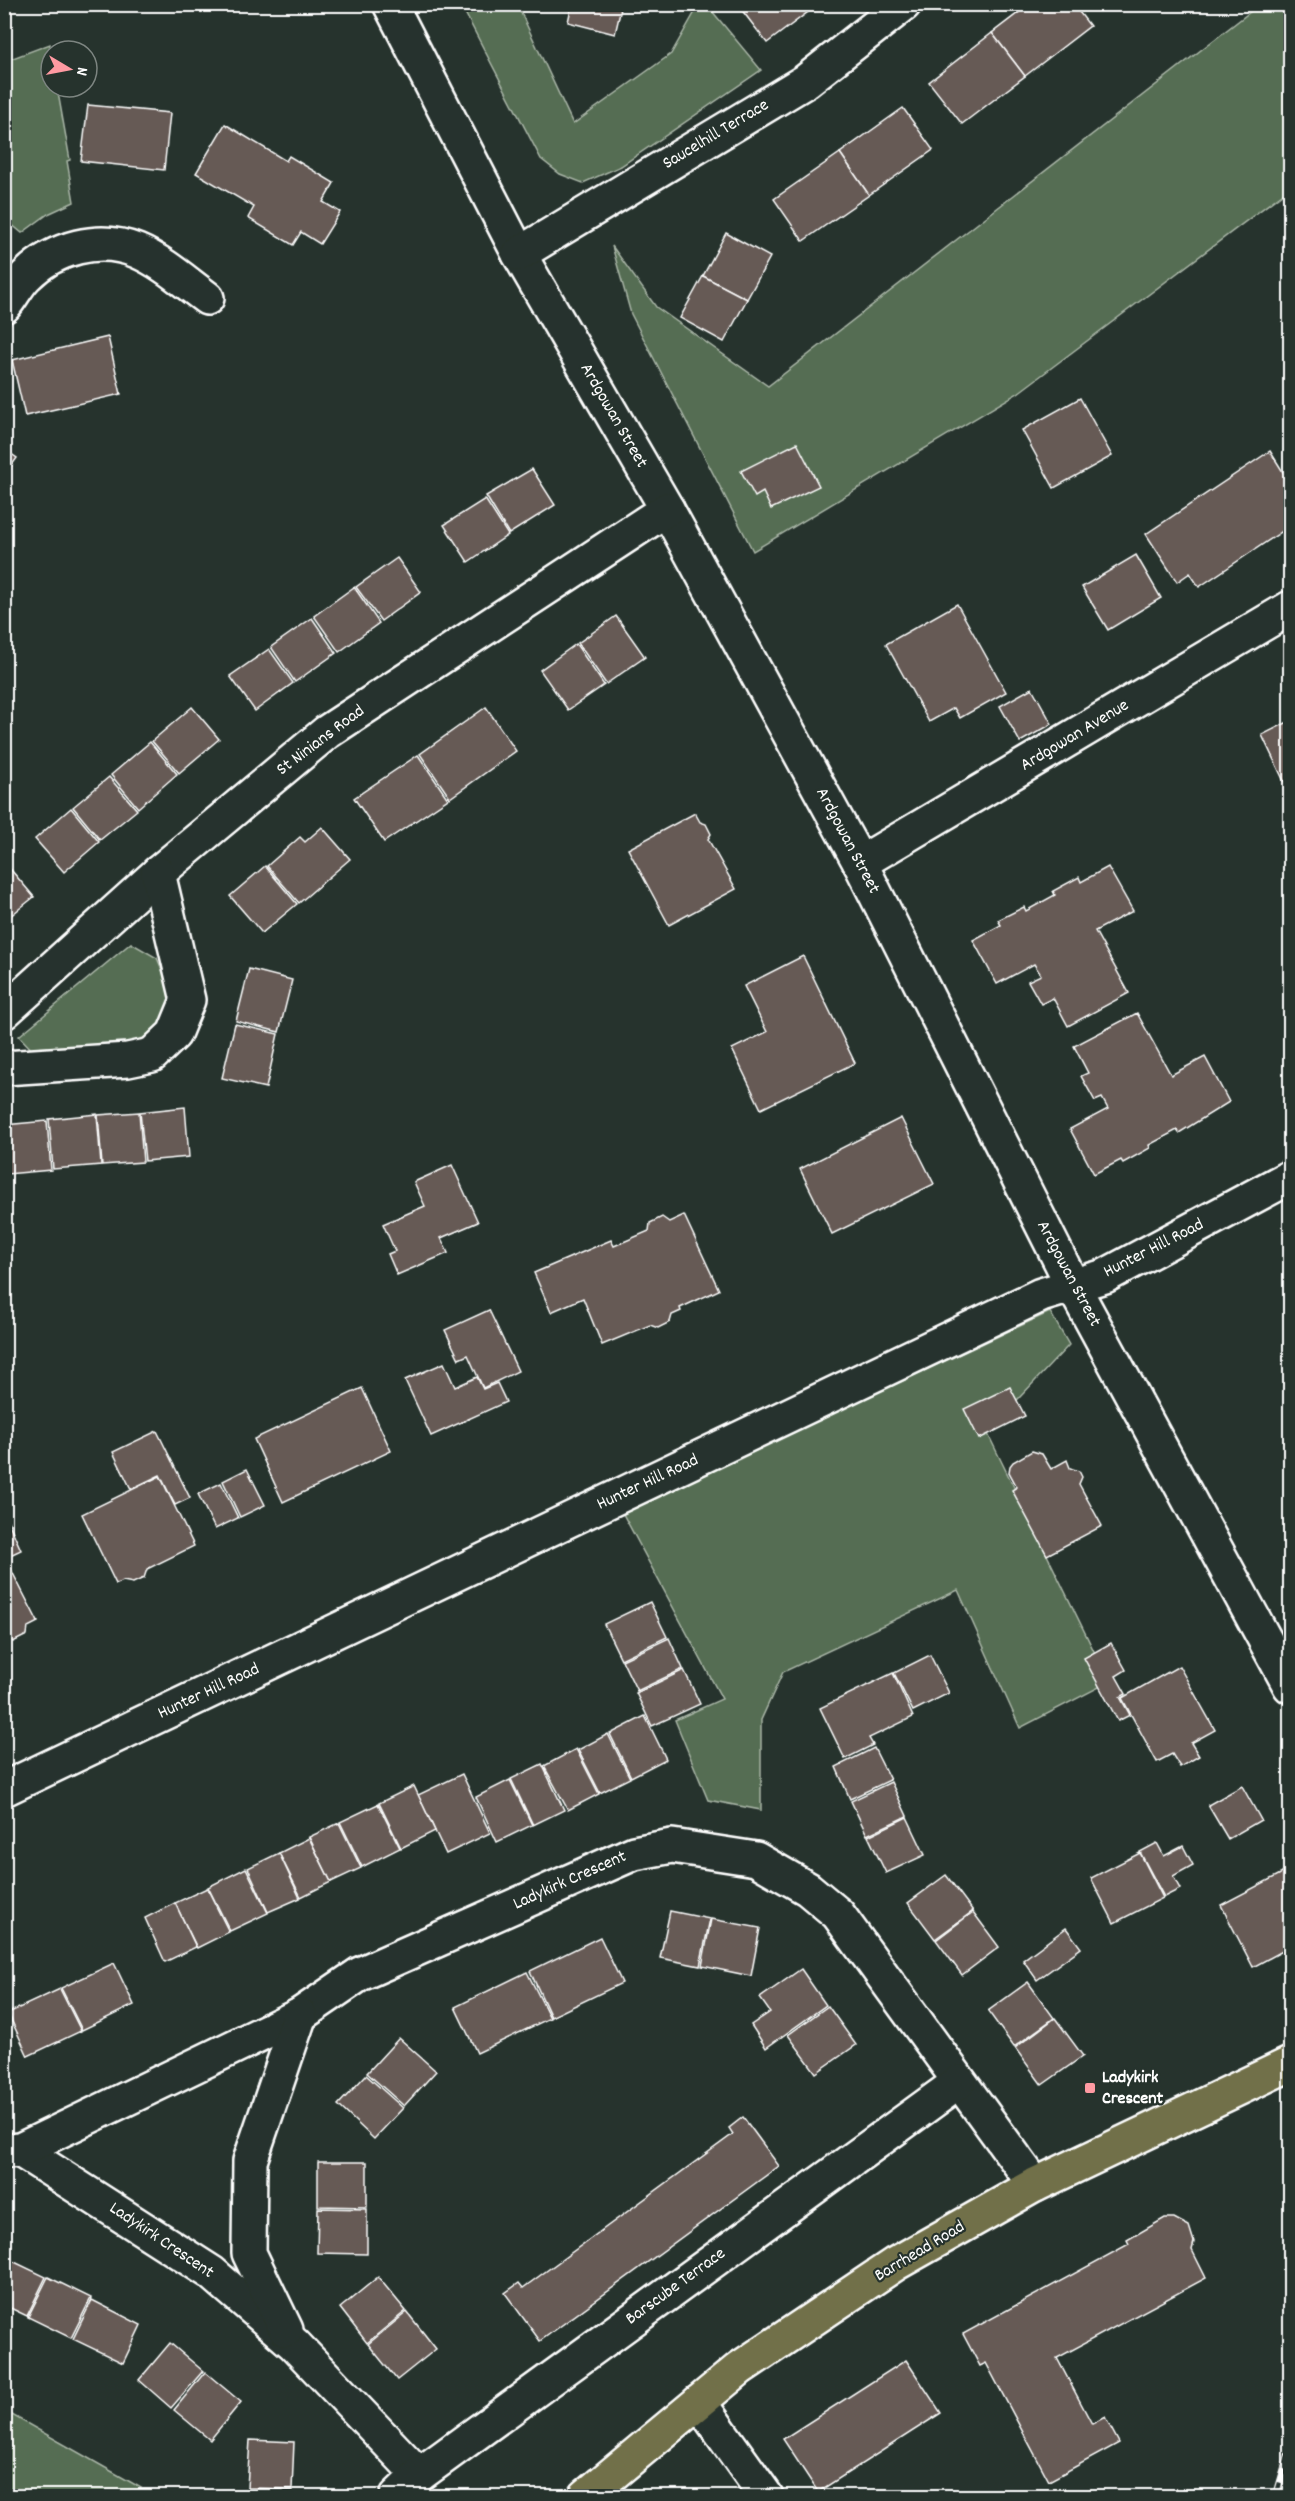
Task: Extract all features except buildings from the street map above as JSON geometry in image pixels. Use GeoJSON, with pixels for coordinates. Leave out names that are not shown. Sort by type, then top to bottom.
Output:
{"type":"FeatureCollection","features":[{"type":"Feature","properties":{"kind":"main road","name":"Barrhead Road"},"geometry":{"type":"LineString","coordinates":[[586,2496],[740,2368],[895,2264],[1035,2185],[1290,2064]]}},
{"type":"Feature","properties":{"kind":"street","name":"Ardgowan Street"},"geometry":{"type":"LineString","coordinates":[[390,4],[519,254],[667,509],[860,863],[1073,1286],[1290,1686]]}},
{"type":"Feature","properties":{"kind":"street","name":"Saucelhill Terrace"},"geometry":{"type":"LineString","coordinates":[[519,254],[806,81],[904,4]]}},
{"type":"Feature","properties":{"kind":"street"},"geometry":{"type":"LineString","coordinates":[[4,306],[25,277],[48,258],[76,246],[107,244],[136,251],[163,266],[207,298]]}},
{"type":"Feature","properties":{"kind":"street","name":"St Ninians Road"},"geometry":{"type":"LineString","coordinates":[[4,1012],[158,873],[327,732],[667,509]]}},
{"type":"Feature","properties":{"kind":"street","name":"Ardgowan Avenue"},"geometry":{"type":"LineString","coordinates":[[860,863],[1290,608]]}},
{"type":"Feature","properties":{"kind":"street"},"geometry":{"type":"LineString","coordinates":[[4,1068],[128,1060],[152,1055],[174,1034],[188,1000],[158,873]]}},
{"type":"Feature","properties":{"kind":"street","name":"Hunter Hill Road"},"geometry":{"type":"LineString","coordinates":[[4,1789],[1041,1295],[1105,1276],[1290,1177]]}},
{"type":"Feature","properties":{"kind":"street","name":"Ladykirk Crescent"},"geometry":{"type":"LineString","coordinates":[[12,2150],[300,2015],[360,1974],[634,1853],[672,1846],[756,1859],[808,1889],[838,1914],[1035,2185]]}},
{"type":"Feature","properties":{"kind":"street","name":"Ladykirk Crescent"},"geometry":{"type":"LineString","coordinates":[[294,2344],[249,2253],[250,2161],[300,2015]]}},
{"type":"Feature","properties":{"kind":"street","name":"Barscube Terrace"},"geometry":{"type":"LineString","coordinates":[[408,2486],[959,2082]]}},
{"type":"Feature","properties":{"kind":"street","name":"Ladykirk Crescent"},"geometry":{"type":"LineString","coordinates":[[12,2150],[212,2274],[294,2344],[408,2486]]}},
{"type":"Feature","properties":{"kind":"street"},"geometry":{"type":"LineString","coordinates":[[699,2402],[766,2496]]}},
{"type":"Feature","properties":{"kind":"green space"},"geometry":{"type":"Polygon","coordinates":[[[461,5],[513,5],[521,13],[573,124],[671,54],[699,5],[707,5],[761,70],[621,166],[583,183],[560,174],[541,159],[461,5]]]}},
{"type":"Feature","properties":{"kind":"green space"},"geometry":{"type":"Polygon","coordinates":[[[1259,5],[1290,5],[1290,188],[1018,393],[753,551],[631,314],[612,246],[656,307],[768,386],[1259,5]]]}},
{"type":"Feature","properties":{"kind":"green space"},"geometry":{"type":"Polygon","coordinates":[[[39,48],[39,99],[59,99],[70,160],[67,161],[74,202],[48,214],[22,233],[5,219],[5,61],[39,48]]]}},
{"type":"Feature","properties":{"kind":"green space"},"geometry":{"type":"Polygon","coordinates":[[[131,943],[157,958],[167,981],[172,1009],[155,1036],[110,1047],[34,1052],[19,1036],[131,943]]]}},
{"type":"Feature","properties":{"kind":"green space"},"geometry":{"type":"Polygon","coordinates":[[[1050,1312],[1069,1345],[987,1432],[1109,1682],[1020,1728],[958,1590],[783,1672],[761,1720],[761,1810],[708,1800],[675,1720],[722,1699],[622,1512],[1050,1312]]]}},
{"type":"Feature","properties":{"kind":"green space"},"geometry":{"type":"Polygon","coordinates":[[[4,2411],[141,2488],[132,2496],[5,2496],[4,2411]]]}},
{"type":"Feature","properties":{"kind":"railway"},"geometry":{"type":"LineString","coordinates":[[1276,2496],[1290,2449]]}},
{"type":"Feature","properties":{"kind":"place","name":"Ladykirk Crescent"},"geometry":{"type":"Point","coordinates":[1090,2088]}}]}
